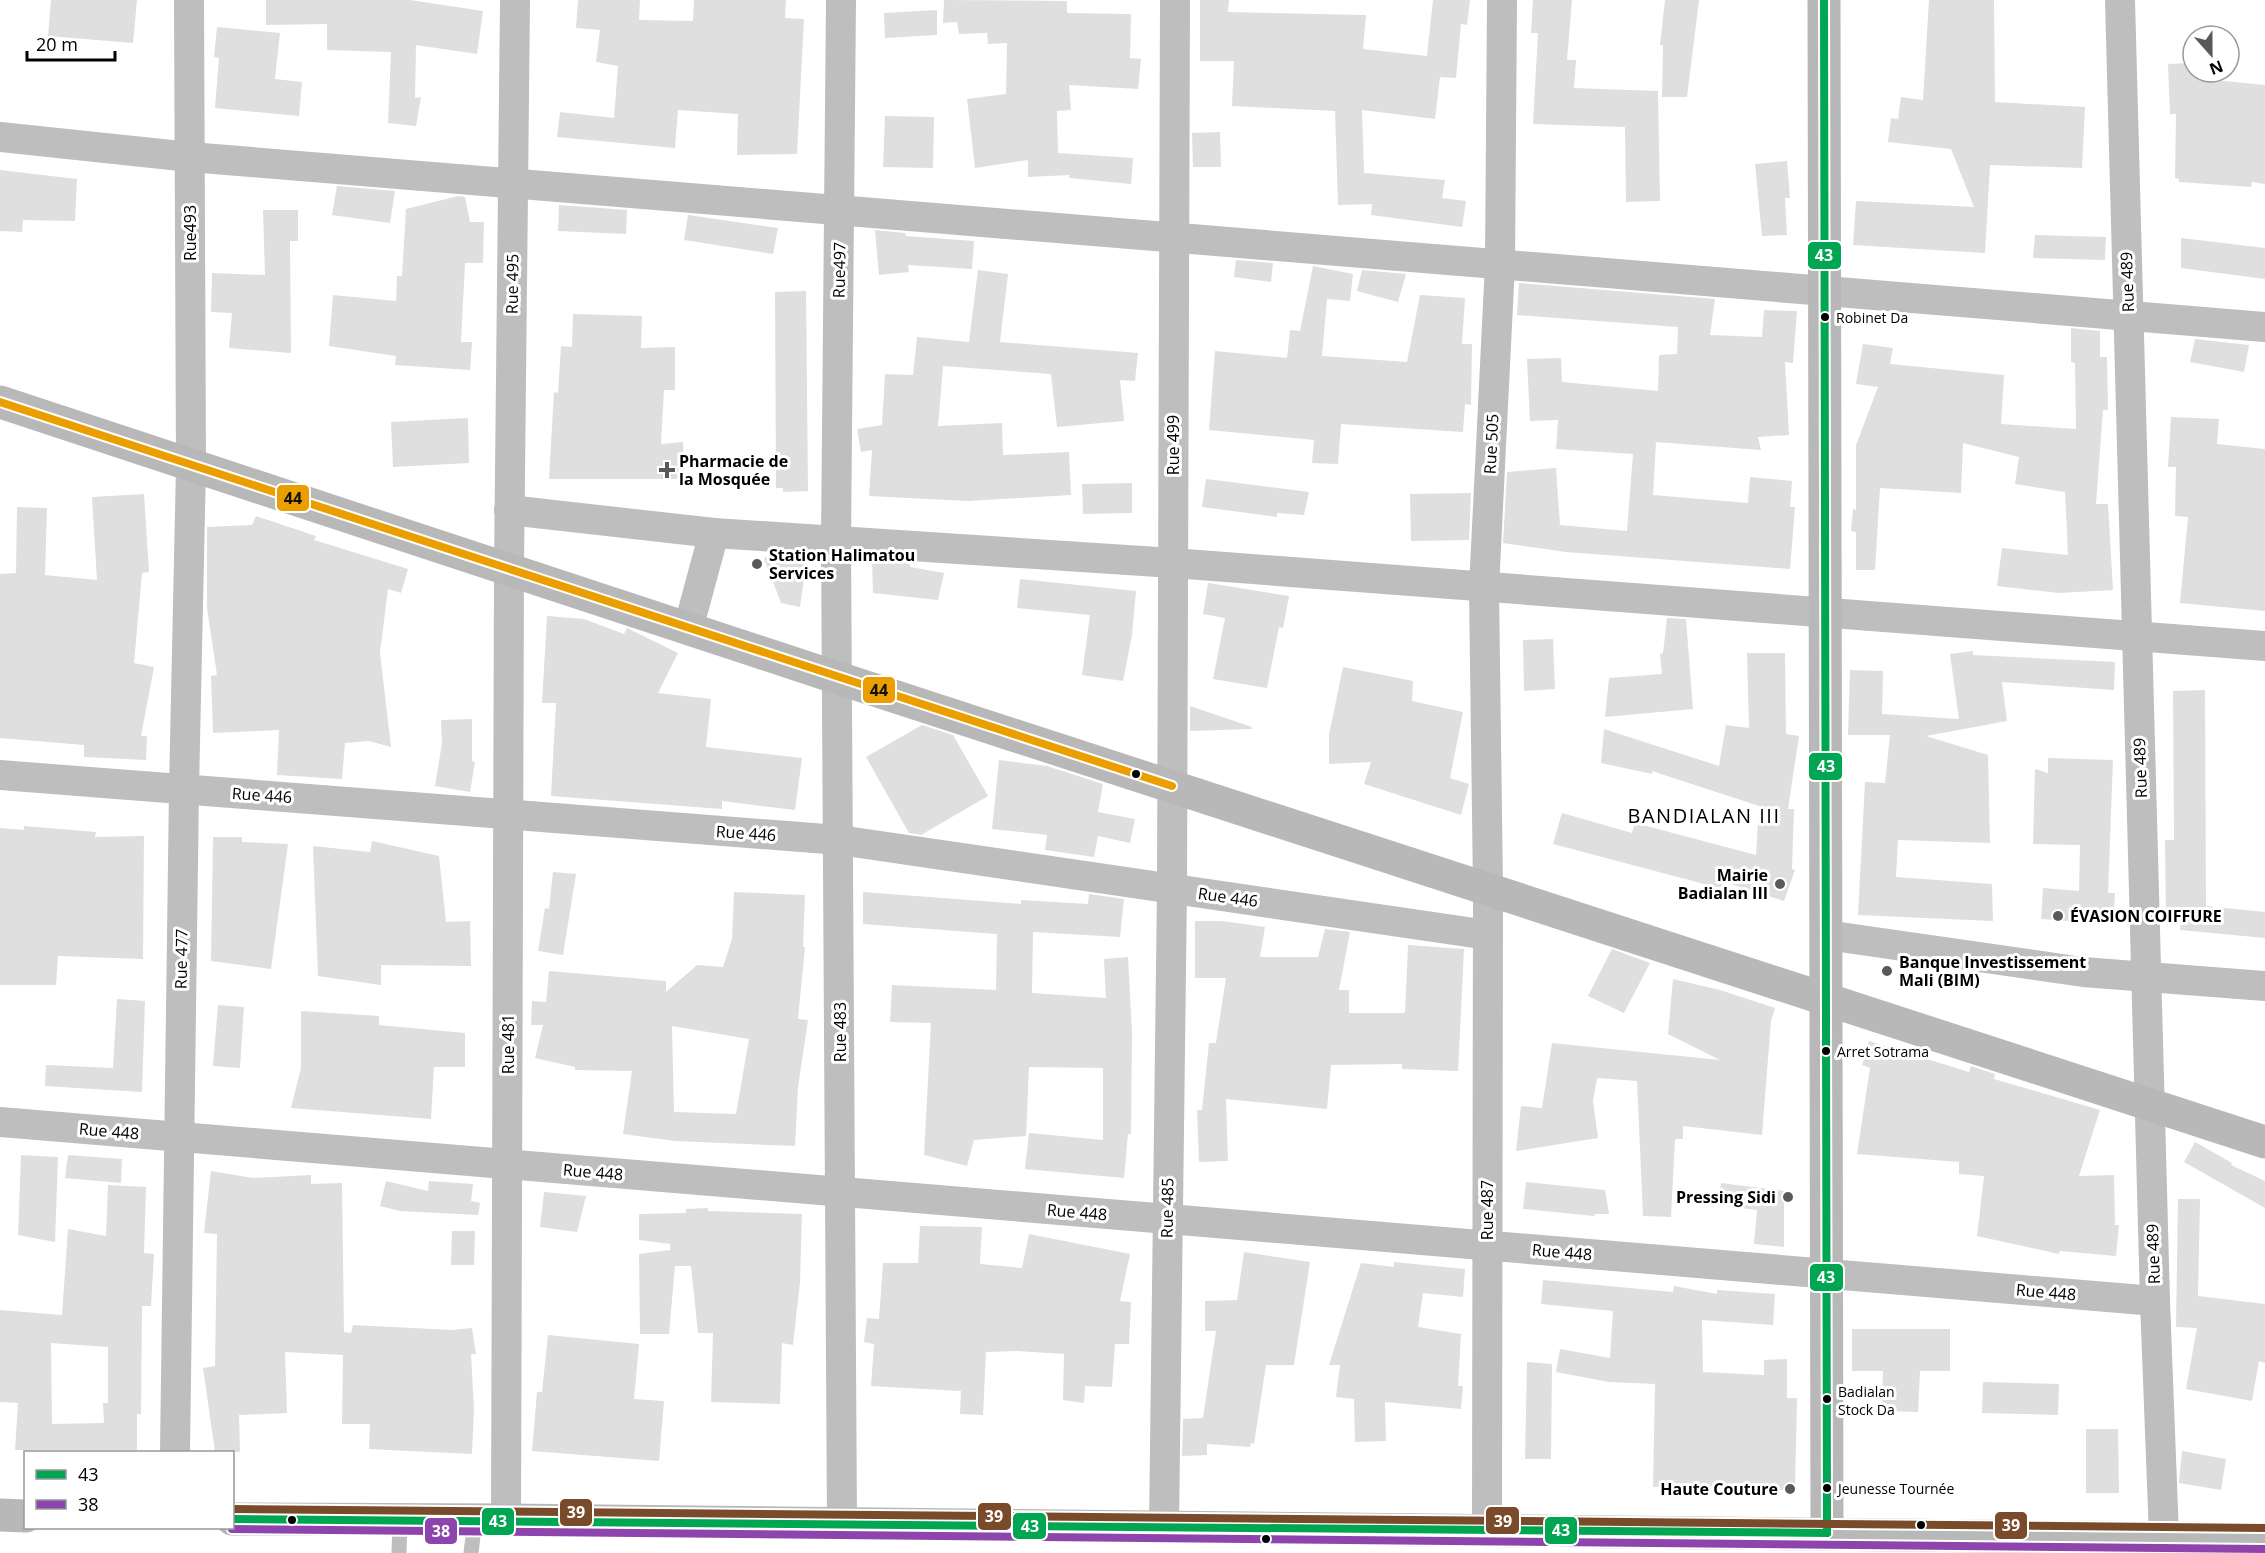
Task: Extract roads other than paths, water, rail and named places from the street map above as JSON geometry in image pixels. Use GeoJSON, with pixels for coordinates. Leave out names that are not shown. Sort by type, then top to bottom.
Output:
{"type":"FeatureCollection","features":[{"type":"Feature","properties":{"kind":"main road"},"geometry":{"type":"LineString","coordinates":[[1824,0],[1827,1533]]}},
{"type":"Feature","properties":{"kind":"main road"},"geometry":{"type":"LineString","coordinates":[[0,402],[688,629],[1826,997],[2265,1142]]}},
{"type":"Feature","properties":{"kind":"main road"},"geometry":{"type":"LineString","coordinates":[[0,1515],[24,1516]]}},
{"type":"Feature","properties":{"kind":"main road"},"geometry":{"type":"LineString","coordinates":[[234,1520],[490,1520],[1827,1533],[2173,1544],[2265,1539]]}},
{"type":"Feature","properties":{"kind":"street","name":"Rue493"},"geometry":{"type":"LineString","coordinates":[[189,0],[191,466]]}},
{"type":"Feature","properties":{"kind":"street","name":"Rue 495"},"geometry":{"type":"LineString","coordinates":[[509,569],[515,0]]}},
{"type":"Feature","properties":{"kind":"street","name":"Rue497"},"geometry":{"type":"LineString","coordinates":[[836,541],[841,0]]}},
{"type":"Feature","properties":{"kind":"street","name":"Rue 499"},"geometry":{"type":"LineString","coordinates":[[1172,889],[1175,0]]}},
{"type":"Feature","properties":{"kind":"street","name":"Rue 505"},"geometry":{"type":"LineString","coordinates":[[1488,889],[1484,588],[1500,264],[1502,0]]}},
{"type":"Feature","properties":{"kind":"street","name":"Rue 489"},"geometry":{"type":"LineString","coordinates":[[2120,0],[2154,1301],[2173,1544]]}},
{"type":"Feature","properties":{"kind":"street"},"geometry":{"type":"LineString","coordinates":[[0,137],[190,157],[2265,327]]}},
{"type":"Feature","properties":{"kind":"street","name":"Rue 477"},"geometry":{"type":"LineString","coordinates":[[175,1451],[191,466]]}},
{"type":"Feature","properties":{"kind":"street"},"geometry":{"type":"LineString","coordinates":[[509,510],[714,533],[1173,563],[2265,646]]}},
{"type":"Feature","properties":{"kind":"street"},"geometry":{"type":"LineString","coordinates":[[688,629],[714,533]]}},
{"type":"Feature","properties":{"kind":"street","name":"Rue 483"},"geometry":{"type":"LineString","coordinates":[[836,541],[842,1524]]}},
{"type":"Feature","properties":{"kind":"street","name":"Rue 481"},"geometry":{"type":"LineString","coordinates":[[490,1520],[507,1164],[509,569]]}},
{"type":"Feature","properties":{"kind":"street","name":"Rue 446"},"geometry":{"type":"LineString","coordinates":[[0,775],[839,840],[1488,935]]}},
{"type":"Feature","properties":{"kind":"street","name":"Rue 485"},"geometry":{"type":"LineString","coordinates":[[1164,1528],[1172,889]]}},
{"type":"Feature","properties":{"kind":"street","name":"Rue 487"},"geometry":{"type":"LineString","coordinates":[[1487,1530],[1488,889]]}},
{"type":"Feature","properties":{"kind":"street"},"geometry":{"type":"LineString","coordinates":[[1826,935],[2083,972],[2265,986]]}},
{"type":"Feature","properties":{"kind":"street","name":"Rue 448"},"geometry":{"type":"LineString","coordinates":[[0,1122],[2154,1301]]}},
{"type":"Feature","properties":{"kind":"lane"},"geometry":{"type":"LineString","coordinates":[[399,1553],[400,1520]]}},
{"type":"Feature","properties":{"kind":"lane"},"geometry":{"type":"LineString","coordinates":[[471,1553],[490,1520]]}},
{"type":"Feature","properties":{"kind":"place","name":"Robinet Da"},"geometry":{"type":"Point","coordinates":[1825,317]}},
{"type":"Feature","properties":{"kind":"place","name":"Pharmacie de la Mosquée"},"geometry":{"type":"Point","coordinates":[667,470]}},
{"type":"Feature","properties":{"kind":"place","name":"Station Halimatou Services"},"geometry":{"type":"Point","coordinates":[757,564]}},
{"type":"Feature","properties":{"kind":"place","name":"Mairie Badialan III"},"geometry":{"type":"Point","coordinates":[1780,884]}},
{"type":"Feature","properties":{"kind":"place","name":"ÉVASION COIFFURE"},"geometry":{"type":"Point","coordinates":[2058,916]}},
{"type":"Feature","properties":{"kind":"place","name":"Banque Investissement Mali (BIM)"},"geometry":{"type":"Point","coordinates":[1887,971]}},
{"type":"Feature","properties":{"kind":"place","name":"Arret Sotrama"},"geometry":{"type":"Point","coordinates":[1826,1051]}},
{"type":"Feature","properties":{"kind":"place","name":"Pressing Sidi"},"geometry":{"type":"Point","coordinates":[1788,1197]}},
{"type":"Feature","properties":{"kind":"place","name":"Badialan Stock Da"},"geometry":{"type":"Point","coordinates":[1827,1399]}},
{"type":"Feature","properties":{"kind":"place","name":"Jeunesse Tournée"},"geometry":{"type":"Point","coordinates":[1827,1488]}},
{"type":"Feature","properties":{"kind":"place","name":"Haute Couture"},"geometry":{"type":"Point","coordinates":[1790,1489]}},
{"type":"Feature","properties":{"kind":"district","name":"BANDIALAN III"},"geometry":{"type":"Point","coordinates":[1704,815]}}]}
